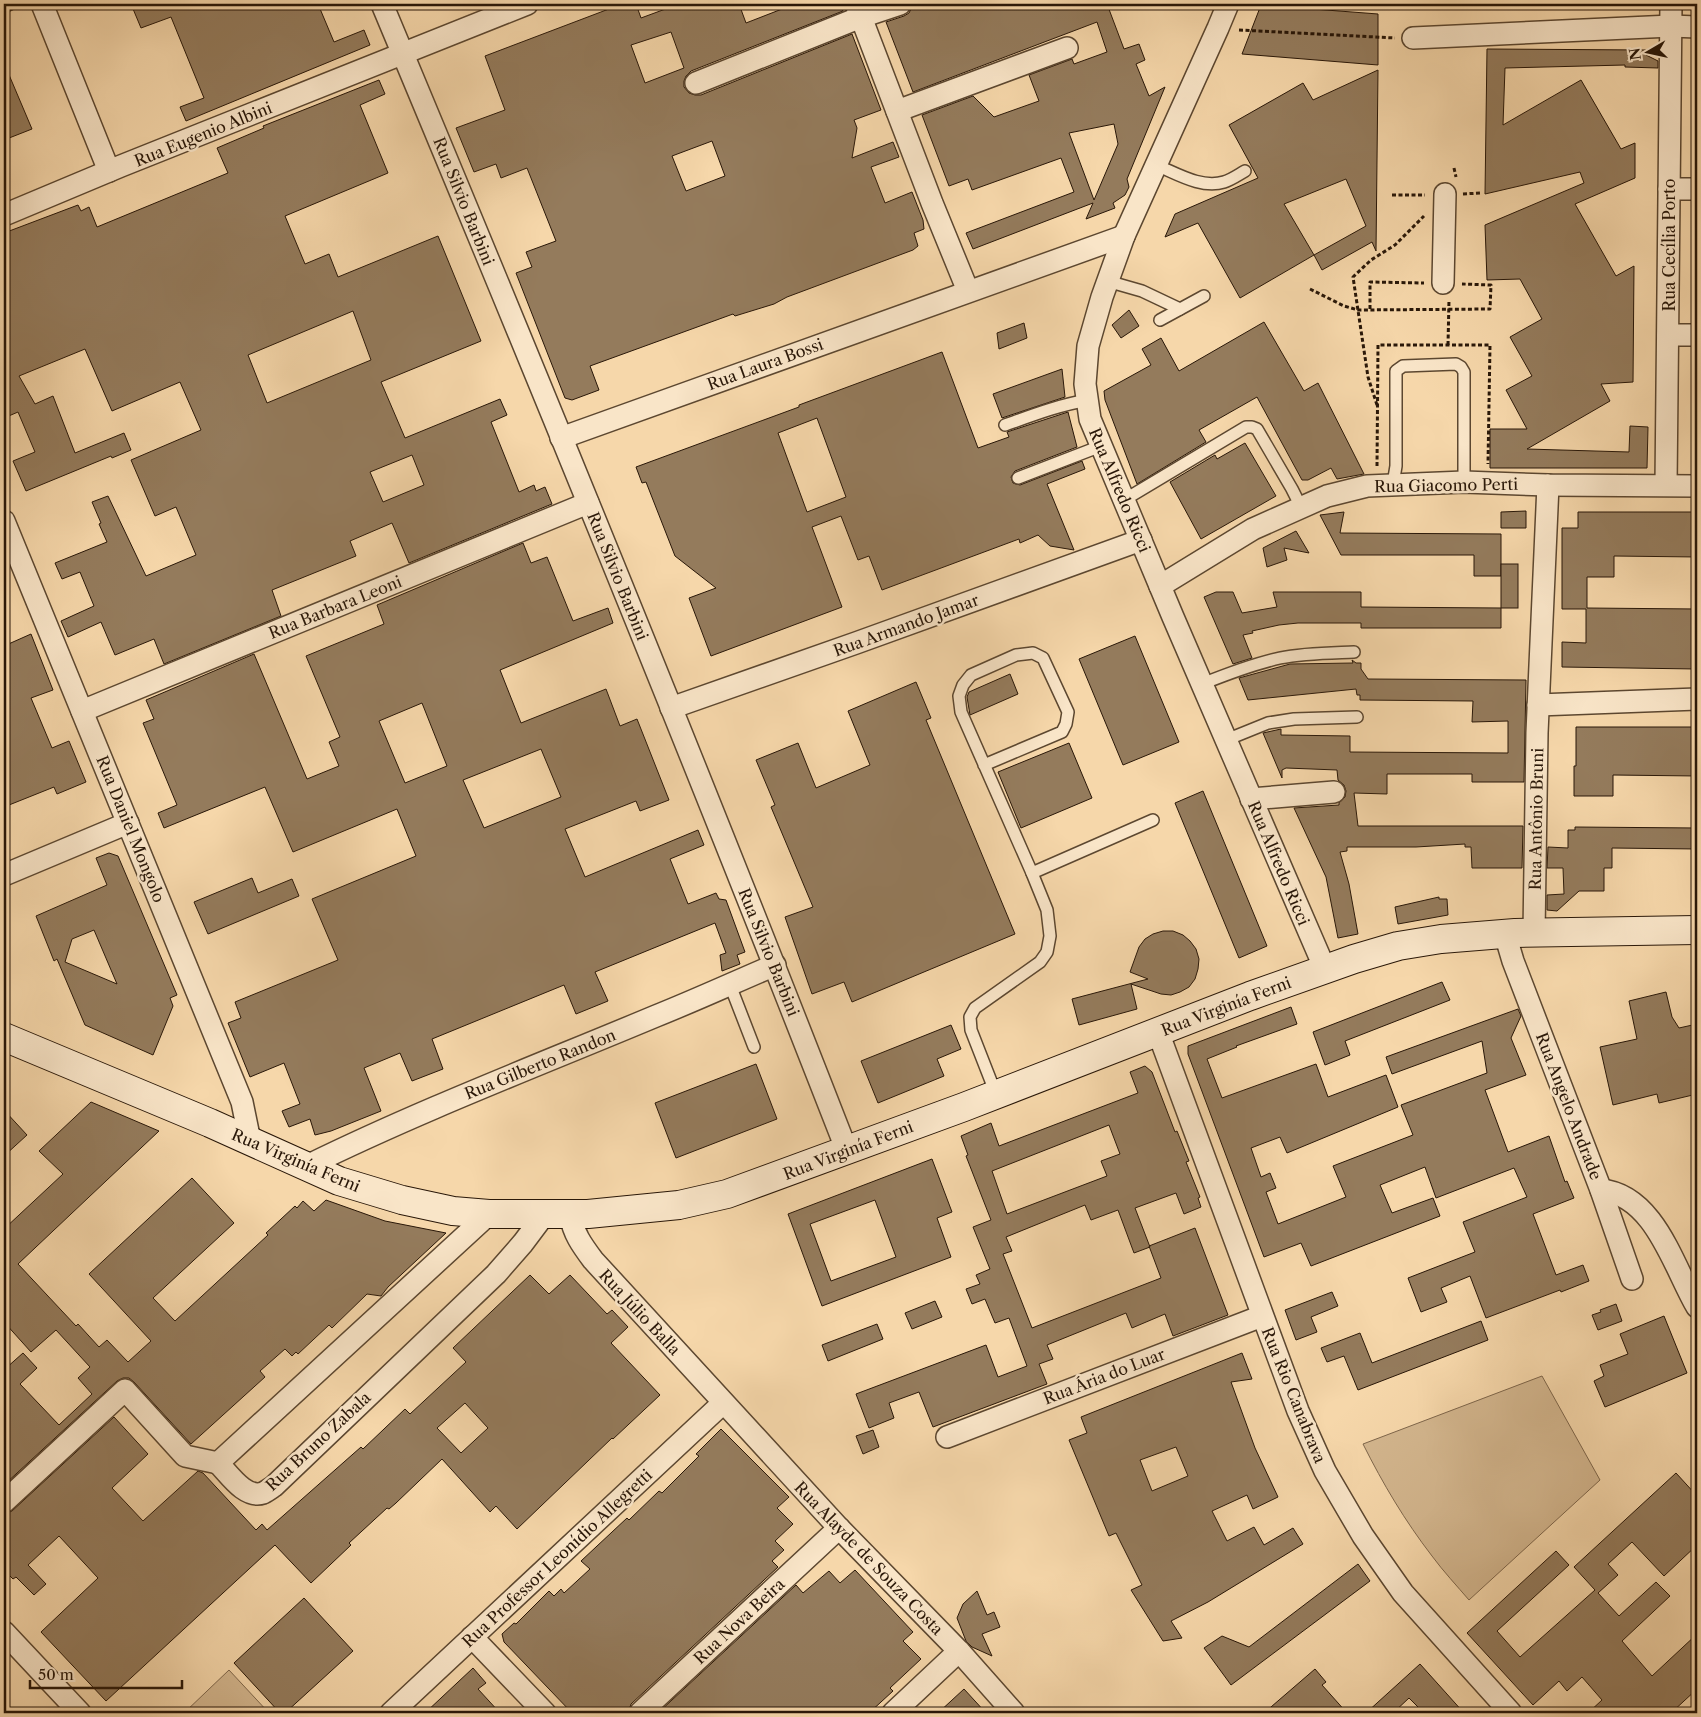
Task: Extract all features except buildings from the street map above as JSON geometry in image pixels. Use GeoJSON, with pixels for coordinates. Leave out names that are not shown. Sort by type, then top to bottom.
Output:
{"type":"FeatureCollection","features":[{"type":"Feature","properties":{"kind":"street"},"geometry":{"type":"LineString","coordinates":[[42,4],[109,171]]}},
{"type":"Feature","properties":{"kind":"street","name":"Rua Silvio Barbini"},"geometry":{"type":"LineString","coordinates":[[382,4],[588,503],[775,965],[847,1150]]}},
{"type":"Feature","properties":{"kind":"street","name":"Rua Eugenio Albini"},"geometry":{"type":"LineString","coordinates":[[4,215],[109,171],[527,4]]}},
{"type":"Feature","properties":{"kind":"street"},"geometry":{"type":"LineString","coordinates":[[696,83],[858,10],[900,4]]}},
{"type":"Feature","properties":{"kind":"street","name":"Rua Alfredo Ricci"},"geometry":{"type":"LineString","coordinates":[[1228,4],[1124,236],[1107,281],[1088,346],[1085,384],[1090,419],[1325,969]]}},
{"type":"Feature","properties":{"kind":"street","name":"Rua Cecília Porto"},"geometry":{"type":"LineString","coordinates":[[1666,486],[1671,4]]}},
{"type":"Feature","properties":{"kind":"street"},"geometry":{"type":"LineString","coordinates":[[858,10],[968,291]]}},
{"type":"Feature","properties":{"kind":"street"},"geometry":{"type":"LineString","coordinates":[[1413,38],[1671,26],[1697,27]]}},
{"type":"Feature","properties":{"kind":"street"},"geometry":{"type":"LineString","coordinates":[[897,111],[1067,48]]}},
{"type":"Feature","properties":{"kind":"street"},"geometry":{"type":"LineString","coordinates":[[1669,189],[1697,189]]}},
{"type":"Feature","properties":{"kind":"street"},"geometry":{"type":"LineString","coordinates":[[1445,194],[1447,283]]}},
{"type":"Feature","properties":{"kind":"street","name":"Rua Laura Bossi"},"geometry":{"type":"LineString","coordinates":[[561,438],[1124,236]]}},
{"type":"Feature","properties":{"kind":"street"},"geometry":{"type":"LineString","coordinates":[[1668,335],[1697,335]]}},
{"type":"Feature","properties":{"kind":"street","name":"Rua Giacomo Perti"},"geometry":{"type":"LineString","coordinates":[[1160,586],[1253,529],[1327,496],[1367,486],[1464,482],[1548,485],[1697,486]]}},
{"type":"Feature","properties":{"kind":"street","name":"Rua Antônio Bruni"},"geometry":{"type":"LineString","coordinates":[[1534,932],[1538,705],[1548,485]]}},
{"type":"Feature","properties":{"kind":"street","name":"Rua Barbara Leoni"},"geometry":{"type":"LineString","coordinates":[[82,711],[588,503]]}},
{"type":"Feature","properties":{"kind":"street","name":"Rua Daniel Mongolo"},"geometry":{"type":"LineString","coordinates":[[4,521],[242,1102],[250,1141]]}},
{"type":"Feature","properties":{"kind":"street","name":"Rua Armando Jamar"},"geometry":{"type":"LineString","coordinates":[[671,708],[866,640],[1141,540]]}},
{"type":"Feature","properties":{"kind":"street"},"geometry":{"type":"LineString","coordinates":[[1538,705],[1697,700]]}},
{"type":"Feature","properties":{"kind":"street"},"geometry":{"type":"LineString","coordinates":[[1251,799],[1334,792]]}},
{"type":"Feature","properties":{"kind":"street"},"geometry":{"type":"LineString","coordinates":[[4,875],[128,822]]}},
{"type":"Feature","properties":{"kind":"street","name":"Rua Virginía Ferni"},"geometry":{"type":"LineString","coordinates":[[4,1037],[250,1141],[339,1181],[402,1200],[453,1212],[557,1215],[679,1205],[727,1194],[996,1094],[1250,996],[1325,969],[1398,946],[1441,939],[1534,932],[1697,930]]}},
{"type":"Feature","properties":{"kind":"street","name":"Rua Angelo Andrade"},"geometry":{"type":"LineString","coordinates":[[1505,934],[1513,961],[1601,1190],[1632,1279]]}},
{"type":"Feature","properties":{"kind":"street","name":"Rua Gilberto Randon"},"geometry":{"type":"LineString","coordinates":[[307,1166],[456,1098],[659,1015],[775,965]]}},
{"type":"Feature","properties":{"kind":"street","name":"Rua Rio Canabrava"},"geometry":{"type":"LineString","coordinates":[[1158,1032],[1298,1411],[1325,1471],[1363,1536],[1403,1593],[1510,1713]]}},
{"type":"Feature","properties":{"kind":"street"},"geometry":{"type":"LineString","coordinates":[[1601,1190],[1613,1191],[1620,1195],[1650,1221],[1663,1238],[1697,1307]]}},
{"type":"Feature","properties":{"kind":"street"},"geometry":{"type":"LineString","coordinates":[[4,1502],[125,1390],[184,1456],[218,1463],[489,1214]]}},
{"type":"Feature","properties":{"kind":"street","name":"Rua Júlio Balla"},"geometry":{"type":"LineString","coordinates":[[557,1215],[576,1236],[593,1260],[723,1403]]}},
{"type":"Feature","properties":{"kind":"street","name":"Rua Bruno Zabala"},"geometry":{"type":"LineString","coordinates":[[218,1463],[244,1489],[251,1493],[263,1493],[274,1486],[496,1274],[523,1244],[557,1215]]}},
{"type":"Feature","properties":{"kind":"street","name":"Rua Ária do Luar"},"geometry":{"type":"LineString","coordinates":[[947,1438],[1262,1316]]}},
{"type":"Feature","properties":{"kind":"street","name":"Rua Alayde de Souza Costa"},"geometry":{"type":"LineString","coordinates":[[723,1403],[839,1528],[959,1651],[1014,1713]]}},
{"type":"Feature","properties":{"kind":"street","name":"Rua Professor Leonídio Allegretti"},"geometry":{"type":"LineString","coordinates":[[391,1713],[723,1403]]}},
{"type":"Feature","properties":{"kind":"street","name":"Rua Nova Beira"},"geometry":{"type":"LineString","coordinates":[[640,1713],[839,1528]]}},
{"type":"Feature","properties":{"kind":"street"},"geometry":{"type":"LineString","coordinates":[[4,1632],[80,1713]]}},
{"type":"Feature","properties":{"kind":"street"},"geometry":{"type":"LineString","coordinates":[[472,1637],[545,1713]]}},
{"type":"Feature","properties":{"kind":"street"},"geometry":{"type":"LineString","coordinates":[[893,1713],[959,1651]]}},
{"type":"Feature","properties":{"kind":"lane"},"geometry":{"type":"LineString","coordinates":[[4,7],[10,4]]}},
{"type":"Feature","properties":{"kind":"lane"},"geometry":{"type":"LineString","coordinates":[[1156,165],[1200,183],[1213,185],[1226,182],[1245,171]]}},
{"type":"Feature","properties":{"kind":"lane"},"geometry":{"type":"LineString","coordinates":[[1107,281],[1142,291],[1180,309]]}},
{"type":"Feature","properties":{"kind":"lane"},"geometry":{"type":"LineString","coordinates":[[1160,320],[1204,296]]}},
{"type":"Feature","properties":{"kind":"lane"},"geometry":{"type":"LineString","coordinates":[[1385,485],[1396,466],[1396,371],[1403,366],[1456,364],[1464,372],[1464,482]]}},
{"type":"Feature","properties":{"kind":"lane"},"geometry":{"type":"LineString","coordinates":[[1005,425],[1051,408],[1088,400]]}},
{"type":"Feature","properties":{"kind":"lane"},"geometry":{"type":"LineString","coordinates":[[1124,500],[1252,426],[1256,429],[1301,507]]}},
{"type":"Feature","properties":{"kind":"lane"},"geometry":{"type":"LineString","coordinates":[[1018,478],[1102,446]]}},
{"type":"Feature","properties":{"kind":"lane"},"geometry":{"type":"LineString","coordinates":[[1202,684],[1249,666],[1279,658],[1308,654],[1354,652]]}},
{"type":"Feature","properties":{"kind":"lane"},"geometry":{"type":"LineString","coordinates":[[984,765],[1062,732],[1066,724],[1068,712],[1052,675],[1043,658],[1033,653],[1016,655],[971,675],[963,685],[959,696],[961,712],[984,765],[1032,872],[1046,910],[1050,936],[1047,952],[1040,962],[975,1008],[970,1018],[971,1030],[996,1094]]}},
{"type":"Feature","properties":{"kind":"lane"},"geometry":{"type":"LineString","coordinates":[[1226,740],[1268,723],[1294,719],[1357,717]]}},
{"type":"Feature","properties":{"kind":"lane"},"geometry":{"type":"LineString","coordinates":[[1032,872],[1153,820]]}},
{"type":"Feature","properties":{"kind":"lane"},"geometry":{"type":"LineString","coordinates":[[730,985],[754,1047]]}},
{"type":"Feature","properties":{"kind":"path"},"geometry":{"type":"LineString","coordinates":[[1218,28],[1386,39],[1413,38]]}},
{"type":"Feature","properties":{"kind":"path"},"geometry":{"type":"LineString","coordinates":[[1378,408],[1368,377],[1353,277],[1371,260],[1395,246],[1445,194]]}},
{"type":"Feature","properties":{"kind":"path"},"geometry":{"type":"LineString","coordinates":[[1310,289],[1344,306],[1358,310],[1490,309],[1491,285],[1370,282],[1370,309]]}},
{"type":"Feature","properties":{"kind":"path"},"geometry":{"type":"LineString","coordinates":[[1447,283],[1449,309],[1448,345]]}},
{"type":"Feature","properties":{"kind":"path"},"geometry":{"type":"LineString","coordinates":[[1385,485],[1378,408],[1378,345],[1490,345],[1488,483]]}},
{"type":"Feature","properties":{"kind":"shaded area"},"geometry":{"type":"Polygon","coordinates":[[[1542,1376],[1600,1480],[1469,1600],[1436,1562],[1404,1516],[1363,1444],[1542,1376]]]}},
{"type":"Feature","properties":{"kind":"shaded area"},"geometry":{"type":"Polygon","coordinates":[[[229,1670],[269,1713],[184,1713],[229,1670]]]}}]}
